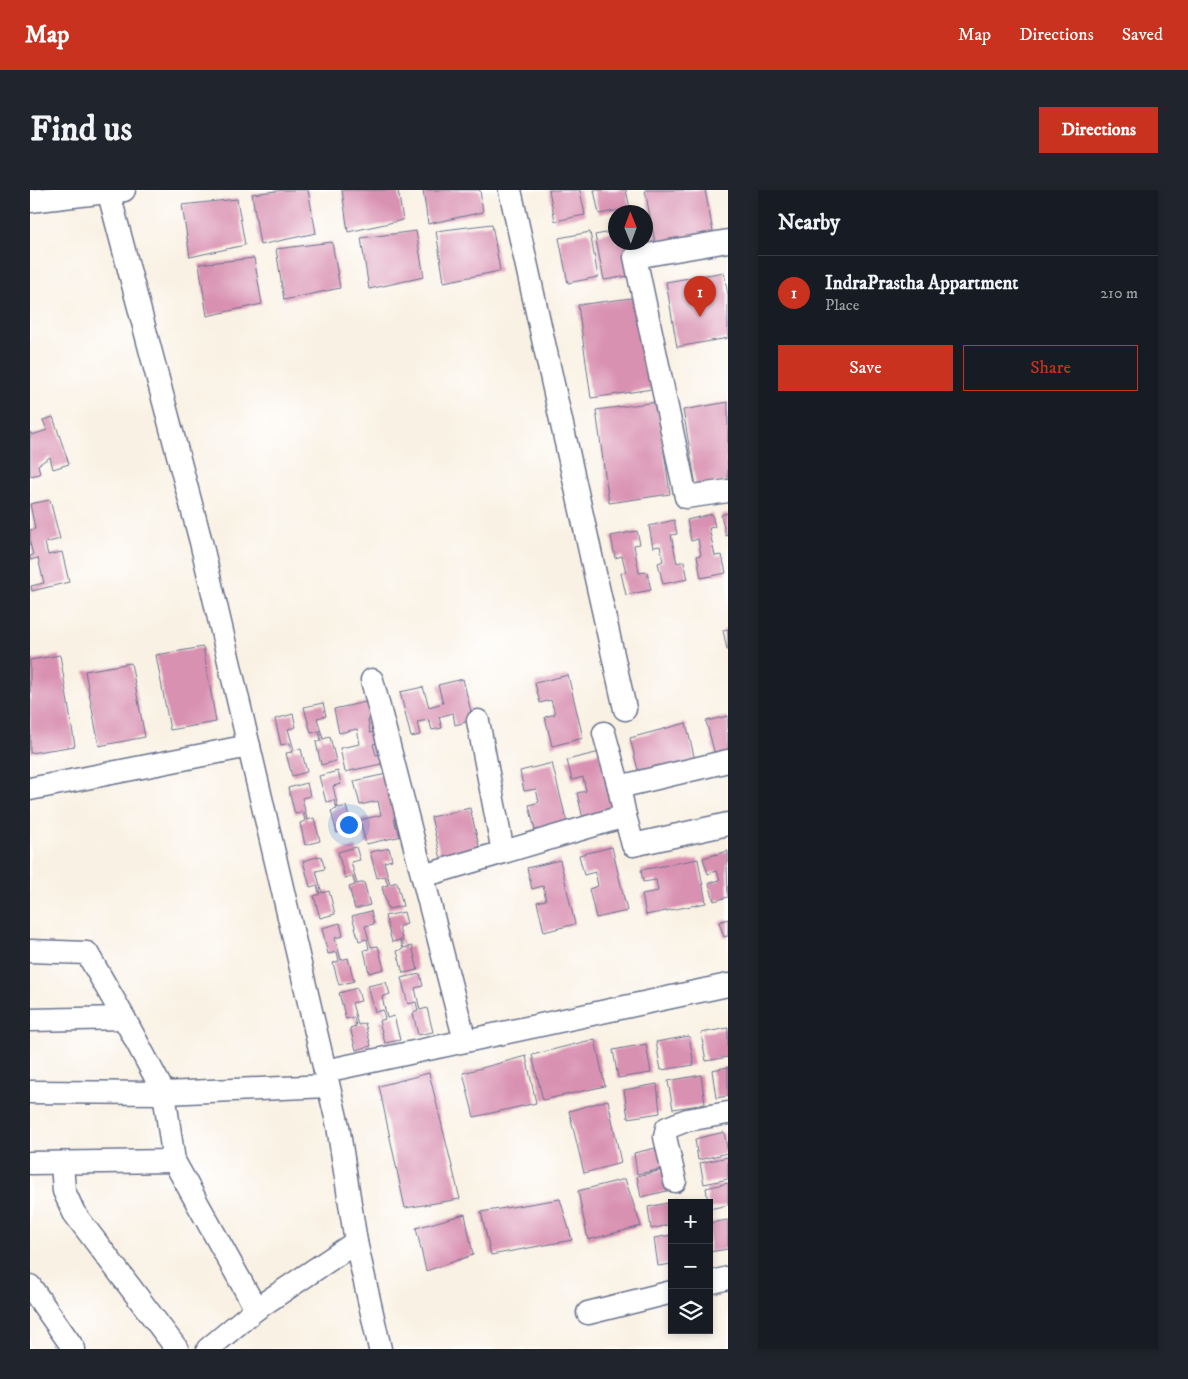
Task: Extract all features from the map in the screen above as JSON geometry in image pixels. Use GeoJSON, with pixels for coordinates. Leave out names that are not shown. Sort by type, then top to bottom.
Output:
{"type":"FeatureCollection","features":[{"type":"Feature","properties":{"kind":"street"},"geometry":{"type":"LineString","coordinates":[[510,190],[625,708]]}},
{"type":"Feature","properties":{"kind":"street"},"geometry":{"type":"LineString","coordinates":[[30,202],[114,191],[201,542],[327,1078],[338,1126],[356,1242],[380,1349]]}},
{"type":"Feature","properties":{"kind":"street"},"geometry":{"type":"LineString","coordinates":[[728,241],[635,257],[686,497],[728,491]]}},
{"type":"Feature","properties":{"kind":"street"},"geometry":{"type":"LineString","coordinates":[[372,680],[464,1041]]}},
{"type":"Feature","properties":{"kind":"street"},"geometry":{"type":"LineString","coordinates":[[478,721],[503,852]]}},
{"type":"Feature","properties":{"kind":"street"},"geometry":{"type":"LineString","coordinates":[[604,733],[633,845],[728,824]]}},
{"type":"Feature","properties":{"kind":"street"},"geometry":{"type":"LineString","coordinates":[[30,789],[249,746]]}},
{"type":"Feature","properties":{"kind":"street"},"geometry":{"type":"LineString","coordinates":[[619,787],[728,761]]}},
{"type":"Feature","properties":{"kind":"street"},"geometry":{"type":"LineString","coordinates":[[423,876],[625,816]]}},
{"type":"Feature","properties":{"kind":"street"},"geometry":{"type":"LineString","coordinates":[[30,951],[87,953],[164,1093],[174,1161],[256,1309]]}},
{"type":"Feature","properties":{"kind":"street"},"geometry":{"type":"LineString","coordinates":[[30,1092],[164,1093],[327,1078],[464,1041],[728,985]]}},
{"type":"Feature","properties":{"kind":"street"},"geometry":{"type":"LineString","coordinates":[[30,1020],[124,1018]]}},
{"type":"Feature","properties":{"kind":"street"},"geometry":{"type":"LineString","coordinates":[[675,1182],[665,1137],[667,1128],[687,1120],[728,1112]]}},
{"type":"Feature","properties":{"kind":"street"},"geometry":{"type":"LineString","coordinates":[[30,1163],[174,1161]]}},
{"type":"Feature","properties":{"kind":"street"},"geometry":{"type":"LineString","coordinates":[[62,1163],[64,1192],[74,1213],[177,1349]]}},
{"type":"Feature","properties":{"kind":"street"},"geometry":{"type":"LineString","coordinates":[[208,1349],[256,1309],[356,1242]]}},
{"type":"Feature","properties":{"kind":"street"},"geometry":{"type":"LineString","coordinates":[[713,1282],[728,1278]]}},
{"type":"Feature","properties":{"kind":"street"},"geometry":{"type":"LineString","coordinates":[[30,1286],[74,1349]]}},
{"type":"Feature","properties":{"kind":"street"},"geometry":{"type":"LineString","coordinates":[[588,1313],[668,1293]]}},
{"type":"Feature","properties":{"kind":"building"},"geometry":{"type":"Polygon","coordinates":[[[284,190],[308,190],[316,233],[260,245],[252,194],[284,190]]]}},
{"type":"Feature","properties":{"kind":"building"},"geometry":{"type":"Polygon","coordinates":[[[342,190],[398,190],[403,220],[348,232],[342,190]]]}},
{"type":"Feature","properties":{"kind":"building"},"geometry":{"type":"Polygon","coordinates":[[[423,190],[480,190],[483,212],[428,224],[423,190]]]}},
{"type":"Feature","properties":{"kind":"building"},"geometry":{"type":"Polygon","coordinates":[[[549,190],[580,190],[585,215],[555,221],[549,190]]]}},
{"type":"Feature","properties":{"kind":"building"},"geometry":{"type":"Polygon","coordinates":[[[594,190],[626,190],[629,205],[608,205],[608,212],[599,214],[594,190]]]}},
{"type":"Feature","properties":{"kind":"building"},"geometry":{"type":"Polygon","coordinates":[[[645,190],[705,190],[714,237],[656,248],[653,232],[653,205],[648,205],[645,190]]]}},
{"type":"Feature","properties":{"kind":"building"},"geometry":{"type":"Polygon","coordinates":[[[237,199],[245,245],[190,257],[182,205],[237,199]]]}},
{"type":"Feature","properties":{"kind":"building"},"geometry":{"type":"Polygon","coordinates":[[[492,224],[500,271],[444,282],[436,231],[492,224]]]}},
{"type":"Feature","properties":{"kind":"building"},"geometry":{"type":"Polygon","coordinates":[[[416,231],[424,277],[369,289],[361,238],[416,231]]]}},
{"type":"Feature","properties":{"kind":"building"},"geometry":{"type":"Polygon","coordinates":[[[590,232],[598,277],[568,283],[559,238],[590,232]]]}},
{"type":"Feature","properties":{"kind":"building"},"geometry":{"type":"Polygon","coordinates":[[[608,233],[608,250],[629,250],[634,275],[604,280],[595,235],[608,233]]]}},
{"type":"Feature","properties":{"kind":"building"},"geometry":{"type":"Polygon","coordinates":[[[332,242],[340,288],[284,300],[276,249],[332,242]]]}},
{"type":"Feature","properties":{"kind":"building"},"geometry":{"type":"Polygon","coordinates":[[[254,258],[262,304],[207,316],[199,264],[254,258]]]}},
{"type":"Feature","properties":{"kind":"building"},"geometry":{"type":"Polygon","coordinates":[[[724,272],[728,295],[728,338],[677,347],[666,282],[724,272]]]}},
{"type":"Feature","properties":{"kind":"building"},"geometry":{"type":"Polygon","coordinates":[[[639,297],[652,389],[591,398],[578,305],[639,297]]]}},
{"type":"Feature","properties":{"kind":"building"},"geometry":{"type":"Polygon","coordinates":[[[657,402],[670,494],[609,503],[596,410],[657,402]]]}},
{"type":"Feature","properties":{"kind":"building"},"geometry":{"type":"Polygon","coordinates":[[[728,402],[728,481],[696,486],[683,410],[728,402]]]}},
{"type":"Feature","properties":{"kind":"building"},"geometry":{"type":"Polygon","coordinates":[[[53,417],[69,464],[53,469],[50,457],[38,465],[40,474],[30,476],[30,432],[32,435],[47,430],[43,420],[53,417]]]}},
{"type":"Feature","properties":{"kind":"building"},"geometry":{"type":"Polygon","coordinates":[[[50,500],[60,539],[45,543],[48,555],[62,552],[69,582],[32,591],[31,586],[44,583],[38,558],[30,560],[30,556],[33,555],[30,543],[30,530],[35,529],[30,504],[50,500]]]}},
{"type":"Feature","properties":{"kind":"building"},"geometry":{"type":"Polygon","coordinates":[[[728,513],[728,535],[726,536],[721,515],[728,513]]]}},
{"type":"Feature","properties":{"kind":"building"},"geometry":{"type":"Polygon","coordinates":[[[712,514],[715,527],[709,528],[715,556],[722,555],[726,573],[701,578],[697,556],[701,555],[698,539],[691,541],[687,520],[712,514]]]}},
{"type":"Feature","properties":{"kind":"building"},"geometry":{"type":"Polygon","coordinates":[[[674,520],[677,534],[671,535],[677,563],[684,561],[688,579],[663,584],[658,563],[663,561],[660,546],[653,547],[649,526],[674,520]]]}},
{"type":"Feature","properties":{"kind":"building"},"geometry":{"type":"Polygon","coordinates":[[[637,531],[640,544],[634,545],[639,573],[647,572],[651,590],[626,595],[621,573],[626,572],[622,556],[615,558],[611,536],[637,531]]]}},
{"type":"Feature","properties":{"kind":"building"},"geometry":{"type":"Polygon","coordinates":[[[728,629],[728,650],[727,650],[723,630],[728,629]]]}},
{"type":"Feature","properties":{"kind":"building"},"geometry":{"type":"Polygon","coordinates":[[[203,647],[216,722],[170,730],[156,655],[203,647]]]}},
{"type":"Feature","properties":{"kind":"building"},"geometry":{"type":"Polygon","coordinates":[[[60,655],[75,746],[30,753],[30,660],[60,655]]]}},
{"type":"Feature","properties":{"kind":"building"},"geometry":{"type":"Polygon","coordinates":[[[131,663],[145,737],[99,746],[85,671],[131,663]]]}},
{"type":"Feature","properties":{"kind":"building"},"geometry":{"type":"Polygon","coordinates":[[[568,675],[583,738],[552,746],[545,717],[555,714],[551,700],[540,703],[535,683],[568,675]]]}},
{"type":"Feature","properties":{"kind":"building"},"geometry":{"type":"Polygon","coordinates":[[[463,679],[473,720],[455,725],[453,713],[439,717],[442,728],[432,730],[429,720],[417,722],[420,735],[411,737],[400,692],[423,687],[429,707],[443,703],[438,685],[463,679]]]}},
{"type":"Feature","properties":{"kind":"building"},"geometry":{"type":"Polygon","coordinates":[[[375,700],[379,718],[368,720],[370,733],[382,731],[384,741],[373,744],[376,755],[388,753],[390,762],[345,772],[340,748],[360,744],[357,729],[339,733],[334,709],[375,700]]]}},
{"type":"Feature","properties":{"kind":"building"},"geometry":{"type":"Polygon","coordinates":[[[323,703],[326,716],[317,718],[323,739],[330,737],[336,761],[321,765],[316,742],[321,741],[319,731],[311,733],[304,707],[323,703]]]}},
{"type":"Feature","properties":{"kind":"building"},"geometry":{"type":"Polygon","coordinates":[[[293,714],[296,727],[288,729],[294,750],[301,749],[307,772],[292,776],[286,753],[292,752],[290,743],[281,745],[275,719],[293,714]]]}},
{"type":"Feature","properties":{"kind":"building"},"geometry":{"type":"Polygon","coordinates":[[[728,716],[728,759],[717,762],[706,721],[728,716]]]}},
{"type":"Feature","properties":{"kind":"building"},"geometry":{"type":"Polygon","coordinates":[[[686,723],[696,764],[640,778],[630,738],[686,723]]]}},
{"type":"Feature","properties":{"kind":"building"},"geometry":{"type":"Polygon","coordinates":[[[600,752],[615,816],[584,823],[577,793],[586,791],[583,777],[572,780],[567,760],[600,752]]]}},
{"type":"Feature","properties":{"kind":"building"},"geometry":{"type":"Polygon","coordinates":[[[552,763],[568,827],[536,834],[529,805],[539,802],[536,789],[524,791],[520,771],[552,763]]]}},
{"type":"Feature","properties":{"kind":"building"},"geometry":{"type":"Polygon","coordinates":[[[338,771],[341,784],[333,786],[338,808],[346,806],[352,829],[337,833],[331,811],[337,809],[334,800],[326,802],[319,776],[338,771]]]}},
{"type":"Feature","properties":{"kind":"building"},"geometry":{"type":"Polygon","coordinates":[[[396,772],[400,790],[388,792],[391,805],[402,803],[405,813],[394,816],[396,827],[409,825],[411,834],[366,844],[360,820],[381,815],[378,801],[360,805],[354,781],[396,772]]]}},
{"type":"Feature","properties":{"kind":"building"},"geometry":{"type":"Polygon","coordinates":[[[307,783],[310,796],[302,798],[307,820],[314,818],[320,841],[305,845],[300,823],[305,821],[303,812],[295,814],[288,788],[307,783]]]}},
{"type":"Feature","properties":{"kind":"building"},"geometry":{"type":"Polygon","coordinates":[[[470,808],[481,854],[442,863],[431,817],[470,808]]]}},
{"type":"Feature","properties":{"kind":"building"},"geometry":{"type":"Polygon","coordinates":[[[356,847],[360,860],[351,862],[357,884],[364,882],[370,905],[355,909],[349,887],[355,885],[353,876],[345,878],[338,852],[356,847]]]}},
{"type":"Feature","properties":{"kind":"building"},"geometry":{"type":"Polygon","coordinates":[[[612,847],[627,911],[596,918],[589,889],[598,886],[595,872],[584,875],[579,855],[612,847]]]}},
{"type":"Feature","properties":{"kind":"building"},"geometry":{"type":"Polygon","coordinates":[[[389,848],[392,860],[384,862],[390,884],[397,882],[403,906],[388,909],[382,887],[388,885],[385,876],[377,878],[370,852],[389,848]]]}},
{"type":"Feature","properties":{"kind":"building"},"geometry":{"type":"Polygon","coordinates":[[[728,851],[728,897],[714,901],[709,883],[720,880],[717,871],[708,874],[703,858],[728,851]]]}},
{"type":"Feature","properties":{"kind":"building"},"geometry":{"type":"Polygon","coordinates":[[[321,856],[325,869],[316,871],[322,893],[329,891],[335,914],[320,918],[314,896],[320,894],[317,885],[310,887],[303,861],[321,856]]]}},
{"type":"Feature","properties":{"kind":"building"},"geometry":{"type":"Polygon","coordinates":[[[698,859],[706,903],[646,915],[642,894],[658,891],[656,880],[643,882],[641,870],[698,859]]]}},
{"type":"Feature","properties":{"kind":"building"},"geometry":{"type":"Polygon","coordinates":[[[560,860],[575,924],[544,932],[537,902],[546,900],[543,886],[532,889],[527,868],[560,860]]]}},
{"type":"Feature","properties":{"kind":"building"},"geometry":{"type":"Polygon","coordinates":[[[371,911],[374,924],[365,926],[371,947],[378,946],[384,969],[369,973],[364,950],[369,949],[367,939],[359,941],[352,916],[371,911]]]}},
{"type":"Feature","properties":{"kind":"building"},"geometry":{"type":"Polygon","coordinates":[[[404,912],[407,924],[399,926],[404,948],[412,946],[418,970],[403,973],[397,951],[403,949],[400,940],[392,942],[385,916],[404,912]]]}},
{"type":"Feature","properties":{"kind":"building"},"geometry":{"type":"Polygon","coordinates":[[[728,919],[728,936],[724,937],[719,922],[728,919]]]}},
{"type":"Feature","properties":{"kind":"building"},"geometry":{"type":"Polygon","coordinates":[[[340,923],[343,936],[335,938],[341,960],[348,958],[354,981],[339,985],[333,963],[339,961],[337,952],[328,954],[322,928],[340,923]]]}},
{"type":"Feature","properties":{"kind":"building"},"geometry":{"type":"Polygon","coordinates":[[[420,974],[423,986],[415,988],[420,1010],[427,1008],[433,1032],[418,1035],[413,1013],[418,1011],[416,1002],[408,1004],[401,978],[420,974]]]}},
{"type":"Feature","properties":{"kind":"building"},"geometry":{"type":"Polygon","coordinates":[[[386,982],[390,994],[382,997],[387,1018],[394,1016],[400,1040],[385,1043],[379,1021],[385,1019],[383,1010],[375,1012],[368,986],[386,982]]]}},
{"type":"Feature","properties":{"kind":"building"},"geometry":{"type":"Polygon","coordinates":[[[357,988],[361,1001],[352,1003],[358,1025],[365,1023],[371,1046],[356,1050],[350,1028],[356,1026],[354,1017],[346,1019],[339,993],[357,988]]]}},
{"type":"Feature","properties":{"kind":"building"},"geometry":{"type":"Polygon","coordinates":[[[728,1028],[728,1057],[706,1061],[701,1033],[728,1028]]]}},
{"type":"Feature","properties":{"kind":"building"},"geometry":{"type":"Polygon","coordinates":[[[689,1036],[694,1065],[661,1070],[656,1042],[689,1036]]]}},
{"type":"Feature","properties":{"kind":"building"},"geometry":{"type":"Polygon","coordinates":[[[595,1039],[605,1086],[543,1100],[532,1055],[595,1039]]]}},
{"type":"Feature","properties":{"kind":"building"},"geometry":{"type":"Polygon","coordinates":[[[646,1044],[651,1073],[618,1078],[613,1050],[646,1044]]]}},
{"type":"Feature","properties":{"kind":"building"},"geometry":{"type":"Polygon","coordinates":[[[526,1056],[536,1103],[474,1117],[463,1073],[526,1056]]]}},
{"type":"Feature","properties":{"kind":"building"},"geometry":{"type":"Polygon","coordinates":[[[728,1067],[728,1096],[716,1098],[712,1070],[728,1067]]]}},
{"type":"Feature","properties":{"kind":"building"},"geometry":{"type":"Polygon","coordinates":[[[429,1073],[460,1199],[405,1208],[379,1086],[429,1073]]]}},
{"type":"Feature","properties":{"kind":"building"},"geometry":{"type":"Polygon","coordinates":[[[701,1075],[705,1104],[673,1109],[668,1081],[701,1075]]]}},
{"type":"Feature","properties":{"kind":"building"},"geometry":{"type":"Polygon","coordinates":[[[657,1084],[660,1113],[628,1118],[624,1090],[657,1084]]]}},
{"type":"Feature","properties":{"kind":"building"},"geometry":{"type":"Polygon","coordinates":[[[608,1100],[621,1163],[584,1173],[569,1111],[608,1100]]]}},
{"type":"Feature","properties":{"kind":"building"},"geometry":{"type":"Polygon","coordinates":[[[724,1132],[728,1153],[698,1160],[695,1139],[724,1132]]]}},
{"type":"Feature","properties":{"kind":"building"},"geometry":{"type":"Polygon","coordinates":[[[664,1146],[668,1168],[637,1174],[634,1153],[664,1146]]]}},
{"type":"Feature","properties":{"kind":"building"},"geometry":{"type":"Polygon","coordinates":[[[728,1157],[728,1179],[704,1184],[700,1163],[728,1157]]]}},
{"type":"Feature","properties":{"kind":"building"},"geometry":{"type":"Polygon","coordinates":[[[667,1169],[671,1190],[641,1197],[637,1176],[667,1169]]]}},
{"type":"Feature","properties":{"kind":"building"},"geometry":{"type":"Polygon","coordinates":[[[625,1179],[641,1226],[588,1240],[578,1191],[625,1179]]]}},
{"type":"Feature","properties":{"kind":"building"},"geometry":{"type":"Polygon","coordinates":[[[728,1183],[728,1205],[713,1208],[713,1199],[708,1199],[706,1188],[728,1183]]]}},
{"type":"Feature","properties":{"kind":"building"},"geometry":{"type":"Polygon","coordinates":[[[560,1199],[572,1240],[491,1255],[481,1212],[560,1199]]]}},
{"type":"Feature","properties":{"kind":"building"},"geometry":{"type":"Polygon","coordinates":[[[668,1203],[668,1225],[651,1229],[648,1207],[668,1203]]]}},
{"type":"Feature","properties":{"kind":"building"},"geometry":{"type":"Polygon","coordinates":[[[465,1214],[473,1255],[426,1271],[416,1228],[465,1214]]]}},
{"type":"Feature","properties":{"kind":"building"},"geometry":{"type":"Polygon","coordinates":[[[728,1220],[728,1249],[713,1251],[713,1222],[728,1220]]]}},
{"type":"Feature","properties":{"kind":"building"},"geometry":{"type":"Polygon","coordinates":[[[668,1236],[668,1265],[658,1266],[654,1238],[668,1236]]]}},
{"type":"Feature","properties":{"kind":"place","name":"IndraPrastha Appartment"},"geometry":{"type":"Point","coordinates":[700,317]}}]}
